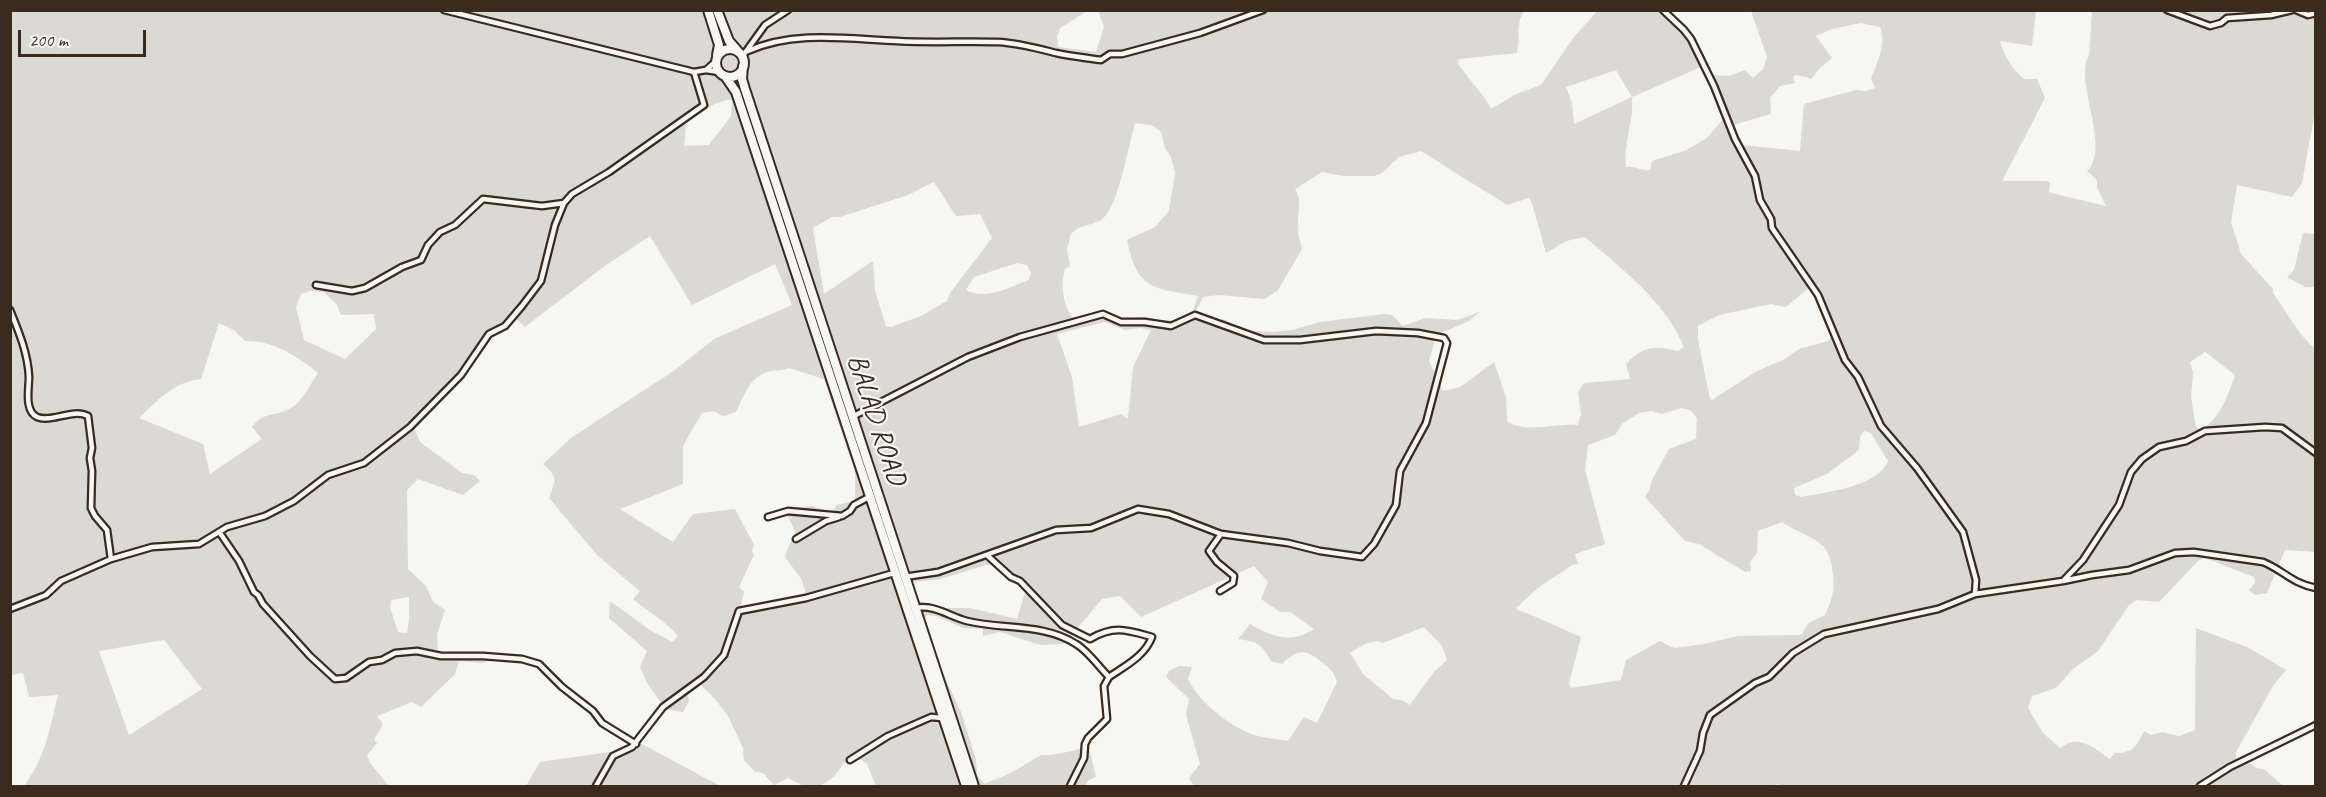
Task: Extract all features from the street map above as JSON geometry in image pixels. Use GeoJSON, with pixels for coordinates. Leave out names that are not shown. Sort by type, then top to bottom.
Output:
{"type":"FeatureCollection","features":[{"type":"Feature","properties":{"kind":"highway"},"geometry":{"type":"LineString","coordinates":[[708,10],[719,45],[716,60],[722,74],[738,74],[743,66],[744,54]]}},
{"type":"Feature","properties":{"kind":"highway"},"geometry":{"type":"LineString","coordinates":[[717,10],[729,41],[744,54]]}},
{"type":"Feature","properties":{"kind":"highway"},"geometry":{"type":"LineString","coordinates":[[716,60],[726,49],[744,54]]}},
{"type":"Feature","properties":{"kind":"highway","name":"BALAD ROAD"},"geometry":{"type":"LineString","coordinates":[[743,66],[742,79],[745,89],[974,786]]}},
{"type":"Feature","properties":{"kind":"highway","name":"BALAD ROAD"},"geometry":{"type":"LineString","coordinates":[[722,74],[736,93],[966,786]]}},
{"type":"Feature","properties":{"kind":"street"},"geometry":{"type":"LineString","coordinates":[[444,10],[694,72],[706,70],[722,74]]}},
{"type":"Feature","properties":{"kind":"street"},"geometry":{"type":"LineString","coordinates":[[744,54],[765,25],[788,10]]}},
{"type":"Feature","properties":{"kind":"street"},"geometry":{"type":"LineString","coordinates":[[744,54],[765,43],[803,38],[849,38],[999,42],[1031,45],[1057,53],[1101,60],[1110,54],[1122,54],[1200,33],[1263,10]]}},
{"type":"Feature","properties":{"kind":"street"},"geometry":{"type":"LineString","coordinates":[[1663,10],[1690,39],[1714,86],[1735,139],[1755,176],[1760,200],[1771,219],[1773,228],[1818,295],[1845,360],[1858,377],[1881,426],[1917,468],[1963,532],[1976,580],[1975,594]]}},
{"type":"Feature","properties":{"kind":"street"},"geometry":{"type":"LineString","coordinates":[[2167,10],[2210,26],[2228,18],[2271,15],[2294,10],[2308,15],[2316,13]]}},
{"type":"Feature","properties":{"kind":"street"},"geometry":{"type":"LineString","coordinates":[[706,70],[716,60]]}},
{"type":"Feature","properties":{"kind":"street"},"geometry":{"type":"LineString","coordinates":[[10,609],[46,595],[61,580],[111,559],[152,547],[200,544],[227,527],[265,516],[294,501],[328,474],[364,463],[410,427],[461,375],[489,334],[505,326],[541,281],[555,225],[564,202],[572,194],[609,172],[704,105],[694,72]]}},
{"type":"Feature","properties":{"kind":"street"},"geometry":{"type":"LineString","coordinates":[[316,285],[352,291],[369,287],[393,271],[421,260],[428,245],[440,232],[455,225],[483,198],[542,206],[564,202]]}},
{"type":"Feature","properties":{"kind":"street"},"geometry":{"type":"LineString","coordinates":[[10,310],[27,358],[28,400],[32,412],[40,417],[78,414],[88,416],[92,448],[90,458],[91,508],[107,530],[111,559]]}},
{"type":"Feature","properties":{"kind":"street"},"geometry":{"type":"LineString","coordinates":[[852,417],[968,357],[1020,337],[1103,315],[1121,322],[1145,321],[1171,326],[1195,315],[1264,340],[1300,340],[1376,331],[1418,333],[1444,338],[1447,343],[1426,423],[1400,471],[1396,505],[1374,544],[1362,557],[1320,551],[1288,543],[1221,534],[1169,514],[1138,509],[1092,528],[1056,530],[938,572],[904,577]]}},
{"type":"Feature","properties":{"kind":"street"},"geometry":{"type":"LineString","coordinates":[[2063,581],[2083,560],[2119,505],[2131,472],[2142,459],[2159,447],[2186,441],[2205,431],[2265,426],[2282,428],[2316,453]]}},
{"type":"Feature","properties":{"kind":"street"},"geometry":{"type":"LineString","coordinates":[[796,538],[826,521],[842,516],[854,505],[869,497]]}},
{"type":"Feature","properties":{"kind":"street"},"geometry":{"type":"LineString","coordinates":[[768,518],[788,511],[842,516]]}},
{"type":"Feature","properties":{"kind":"street"},"geometry":{"type":"LineString","coordinates":[[219,533],[239,561],[254,592],[263,604],[310,656],[335,679],[346,678],[369,662],[382,660],[395,653],[417,651],[441,656],[522,659],[538,664],[592,711],[602,723],[636,744]]}},
{"type":"Feature","properties":{"kind":"street"},"geometry":{"type":"LineString","coordinates":[[1220,591],[1233,583],[1234,576],[1217,562],[1209,551],[1221,534]]}},
{"type":"Feature","properties":{"kind":"street"},"geometry":{"type":"LineString","coordinates":[[1684,786],[1700,751],[1703,733],[1710,715],[1755,682],[1769,677],[1793,653],[1824,634],[1938,609],[1975,594],[2129,570],[2175,553],[2194,552],[2263,562],[2286,577],[2316,588]]}},
{"type":"Feature","properties":{"kind":"street"},"geometry":{"type":"LineString","coordinates":[[988,556],[1011,577],[1020,581],[1062,625],[1090,639],[1104,631],[1124,630],[1152,637],[1149,647],[1123,669],[1109,677],[1104,686],[1107,719],[1088,738],[1084,758],[1070,786]]}},
{"type":"Feature","properties":{"kind":"street"},"geometry":{"type":"LineString","coordinates":[[596,786],[613,756],[636,744],[663,707],[704,677],[724,655],[739,611],[806,598],[894,573]]}},
{"type":"Feature","properties":{"kind":"street"},"geometry":{"type":"LineString","coordinates":[[914,608],[925,606],[968,621],[1059,636],[1077,644],[1109,677]]}},
{"type":"Feature","properties":{"kind":"street"},"geometry":{"type":"LineString","coordinates":[[850,760],[888,736],[931,717],[942,718]]}},
{"type":"Feature","properties":{"kind":"street"},"geometry":{"type":"LineString","coordinates":[[2200,786],[2230,767],[2316,725]]}},
{"type":"Feature","properties":{"kind":"shaded area"},"geometry":{"type":"Polygon","coordinates":[[[1089,10],[1060,28],[1057,37],[1058,47],[1096,52],[1104,27],[1098,11],[1524,11],[1519,26],[1517,53],[1459,59],[1458,64],[1491,109],[1514,95],[1541,85],[1574,37],[1597,11],[1666,11],[1686,27],[1713,75],[1729,76],[1745,70],[1753,78],[1763,69],[1767,57],[1751,11],[2036,11],[2032,46],[2000,41],[2012,66],[2024,79],[2037,79],[2045,98],[2002,181],[2047,181],[2050,183],[2051,193],[2106,206],[2097,188],[2097,180],[2087,171],[2094,161],[2096,147],[2085,80],[2092,11],[2315,11],[2315,111],[2302,183],[2292,197],[2237,185],[2231,222],[2241,254],[2273,289],[2273,293],[2303,336],[2314,348],[2315,344],[2315,552],[2285,550],[2267,593],[2255,595],[2249,590],[2255,583],[2254,577],[2205,558],[2199,560],[2159,602],[2137,600],[2129,605],[2098,651],[2073,669],[2056,688],[2032,696],[2028,708],[2043,733],[2060,748],[2073,742],[2080,742],[2110,759],[2114,753],[2125,752],[2133,748],[2144,731],[2151,735],[2162,732],[2179,736],[2195,730],[2196,628],[2249,648],[2286,670],[2273,686],[2236,752],[2236,760],[2315,721],[2315,727],[2249,762],[2256,768],[2264,769],[2283,786],[1785,786],[1777,784],[1772,786],[1194,786],[1189,778],[1200,764],[1186,715],[1189,699],[1166,677],[1169,671],[1179,666],[1192,667],[1188,679],[1193,688],[1206,704],[1223,718],[1251,734],[1288,741],[1304,717],[1317,723],[1337,682],[1330,669],[1312,655],[1298,653],[1282,664],[1271,661],[1258,644],[1238,639],[1250,624],[1282,637],[1306,634],[1314,629],[1290,612],[1280,612],[1261,599],[1268,582],[1254,566],[1141,617],[1120,596],[1102,599],[1064,644],[1040,645],[1000,632],[983,636],[983,629],[963,628],[936,616],[928,615],[924,618],[936,658],[961,712],[976,759],[977,775],[984,784],[1009,774],[1041,755],[1089,748],[1096,777],[1088,781],[1085,786],[876,786],[867,764],[860,759],[843,763],[833,777],[817,786],[801,785],[788,778],[774,785],[763,773],[755,772],[744,760],[743,748],[728,716],[700,684],[688,694],[689,701],[683,712],[666,709],[640,743],[720,786],[526,786],[540,762],[617,751],[631,743],[601,726],[589,712],[559,689],[538,668],[528,662],[506,662],[495,659],[482,663],[459,661],[455,674],[421,707],[412,702],[377,716],[383,724],[374,740],[377,743],[367,755],[370,763],[389,786],[24,786],[42,754],[58,695],[29,697],[23,673],[11,675],[10,11],[1089,10]],[[1861,23],[1832,29],[1816,36],[1832,58],[1811,79],[1795,75],[1793,78],[1795,83],[1780,86],[1770,98],[1771,114],[1733,125],[1742,145],[1800,151],[1804,104],[1856,90],[1866,91],[1875,88],[1871,79],[1882,47],[1880,27],[1861,23]],[[1701,67],[1632,97],[1626,167],[1650,170],[1652,161],[1687,150],[1707,138],[1724,118],[1701,67]],[[1616,70],[1566,87],[1572,103],[1574,124],[1632,97],[1616,70]],[[732,100],[714,104],[686,123],[684,146],[709,145],[731,116],[732,100]],[[1135,123],[1122,175],[1107,214],[1101,220],[1079,228],[1071,234],[1067,250],[1070,266],[1065,269],[1063,281],[1069,312],[1072,317],[1080,318],[1097,312],[1107,312],[1122,319],[1143,317],[1159,321],[1173,320],[1192,313],[1198,296],[1169,291],[1149,284],[1136,269],[1127,240],[1155,227],[1169,211],[1175,173],[1161,132],[1152,125],[1135,123]],[[1421,151],[1399,157],[1382,173],[1375,176],[1343,176],[1322,172],[1295,189],[1299,202],[1298,230],[1302,249],[1278,290],[1265,299],[1219,295],[1203,297],[1196,311],[1198,315],[1225,320],[1249,331],[1272,332],[1292,330],[1320,322],[1384,314],[1392,315],[1403,326],[1425,318],[1457,320],[1480,312],[1469,321],[1436,335],[1429,361],[1443,391],[1460,387],[1494,362],[1506,397],[1507,421],[1522,427],[1578,425],[1581,414],[1578,392],[1584,383],[1630,379],[1626,364],[1644,350],[1663,348],[1678,351],[1684,347],[1676,330],[1654,300],[1585,237],[1566,241],[1546,253],[1529,198],[1507,205],[1421,151]],[[934,182],[908,195],[840,217],[832,217],[813,228],[824,294],[873,261],[875,291],[886,326],[891,327],[921,316],[947,301],[950,293],[992,238],[980,214],[956,216],[934,182]],[[650,236],[606,265],[525,327],[516,319],[505,329],[490,336],[458,384],[413,426],[420,442],[462,473],[474,475],[480,481],[463,495],[418,479],[407,490],[408,569],[426,586],[433,602],[445,610],[437,634],[438,653],[510,654],[539,659],[603,720],[636,739],[662,704],[647,683],[640,667],[647,651],[609,618],[610,601],[650,630],[672,642],[678,636],[633,599],[640,591],[598,556],[549,498],[554,479],[543,464],[571,438],[675,370],[714,339],[792,305],[775,264],[692,305],[650,236]],[[1017,263],[974,277],[966,290],[989,294],[1006,289],[1029,280],[1031,273],[1027,265],[1017,263]],[[1811,286],[1786,307],[1771,304],[1719,315],[1698,326],[1698,340],[1712,400],[1757,371],[1783,360],[1799,349],[1828,341],[1834,336],[1836,330],[1811,286]],[[310,291],[301,294],[296,307],[304,340],[345,359],[376,329],[374,314],[341,315],[337,305],[324,292],[310,291]],[[1105,322],[1057,334],[1072,377],[1079,427],[1121,414],[1128,419],[1133,367],[1151,330],[1141,328],[1125,330],[1105,322]],[[219,323],[201,379],[183,384],[167,393],[139,418],[203,444],[210,474],[262,439],[252,427],[266,416],[286,411],[295,405],[303,397],[318,373],[284,350],[265,343],[245,341],[234,330],[219,323]],[[2205,352],[2190,362],[2193,372],[2191,397],[2196,427],[2200,430],[2212,421],[2226,399],[2235,375],[2205,352]],[[789,368],[770,371],[757,377],[736,412],[723,416],[714,411],[702,413],[683,446],[683,484],[620,509],[673,542],[693,514],[735,509],[754,545],[752,551],[754,555],[739,587],[744,592],[741,606],[770,603],[806,595],[802,580],[785,557],[795,532],[785,509],[813,506],[827,511],[834,510],[836,505],[855,501],[855,472],[824,379],[789,368]],[[1681,408],[1662,414],[1651,411],[1639,413],[1623,423],[1615,435],[1588,445],[1585,470],[1605,544],[1575,554],[1578,564],[1572,565],[1538,588],[1516,608],[1581,637],[1569,684],[1571,688],[1621,680],[1626,660],[1660,641],[1674,648],[1738,636],[1801,635],[1809,623],[1825,615],[1831,601],[1834,581],[1829,555],[1814,539],[1782,522],[1758,531],[1757,553],[1750,562],[1751,571],[1745,572],[1699,544],[1685,541],[1645,497],[1669,449],[1696,439],[1697,418],[1690,410],[1681,408]],[[1864,431],[1860,437],[1859,450],[1827,474],[1794,488],[1795,495],[1801,497],[1850,487],[1874,477],[1888,461],[1871,433],[1864,431]],[[991,565],[941,579],[913,582],[915,600],[943,608],[970,608],[1017,619],[1025,592],[991,565]],[[409,597],[391,600],[390,607],[398,632],[407,633],[409,597]],[[1424,627],[1383,643],[1370,642],[1350,653],[1363,674],[1393,699],[1410,705],[1434,672],[1447,660],[1442,646],[1424,627]],[[164,640],[99,651],[129,735],[202,689],[164,640]]]}},
{"type":"Feature","properties":{"kind":"shaded area"},"geometry":{"type":"Polygon","coordinates":[[[2303,233],[2315,234],[2314,287],[2305,287],[2287,277],[2294,270],[2303,233]]]}}]}
